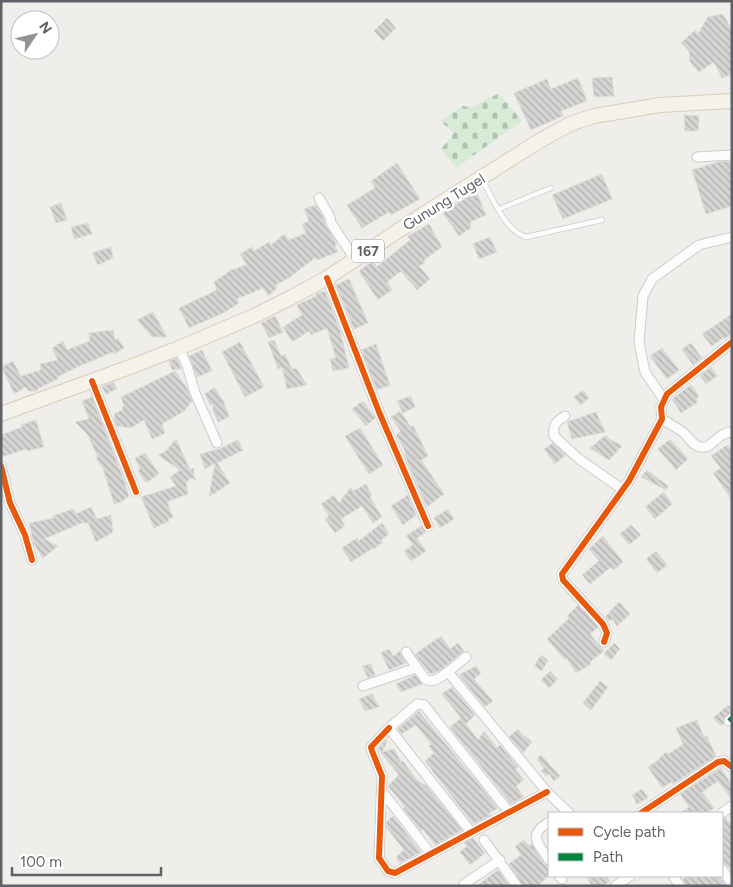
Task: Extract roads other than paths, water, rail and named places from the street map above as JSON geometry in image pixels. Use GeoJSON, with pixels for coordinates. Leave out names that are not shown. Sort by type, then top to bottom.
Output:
{"type":"FeatureCollection","features":[{"type":"Feature","properties":{"kind":"main road","name":"Gunung Tugel"},"geometry":{"type":"LineString","coordinates":[[1,414],[178,348],[254,316],[327,278],[481,178],[570,124],[581,120],[660,105],[732,101]]}},
{"type":"Feature","properties":{"kind":"street"},"geometry":{"type":"LineString","coordinates":[[698,157],[732,155]]}},
{"type":"Feature","properties":{"kind":"street"},"geometry":{"type":"LineString","coordinates":[[319,198],[330,217],[331,223],[355,259]]}},
{"type":"Feature","properties":{"kind":"street"},"geometry":{"type":"LineString","coordinates":[[664,400],[645,372],[639,342],[643,296],[652,279],[699,245],[732,237]]}},
{"type":"Feature","properties":{"kind":"street"},"geometry":{"type":"LineString","coordinates":[[327,278],[428,526]]}},
{"type":"Feature","properties":{"kind":"street"},"geometry":{"type":"LineString","coordinates":[[604,642],[607,633],[604,624],[563,580],[562,574],[629,481],[662,419],[661,407],[667,394],[732,342]]}},
{"type":"Feature","properties":{"kind":"street"},"geometry":{"type":"LineString","coordinates":[[178,348],[217,443]]}},
{"type":"Feature","properties":{"kind":"street"},"geometry":{"type":"LineString","coordinates":[[92,381],[136,492]]}},
{"type":"Feature","properties":{"kind":"street"},"geometry":{"type":"LineString","coordinates":[[565,416],[556,422],[553,428],[554,436],[579,459],[622,489]]}},
{"type":"Feature","properties":{"kind":"street"},"geometry":{"type":"LineString","coordinates":[[662,419],[683,432],[694,444],[700,447],[707,447],[722,435],[729,432],[732,433]]}},
{"type":"Feature","properties":{"kind":"street"},"geometry":{"type":"LineString","coordinates":[[1,466],[10,503],[25,535],[32,560]]}},
{"type":"Feature","properties":{"kind":"street"},"geometry":{"type":"LineString","coordinates":[[406,652],[416,668],[429,681],[434,681],[448,672],[466,657]]}},
{"type":"Feature","properties":{"kind":"street"},"geometry":{"type":"LineString","coordinates":[[363,686],[416,668]]}},
{"type":"Feature","properties":{"kind":"street"},"geometry":{"type":"LineString","coordinates":[[448,672],[547,792],[566,812]]}},
{"type":"Feature","properties":{"kind":"street"},"geometry":{"type":"LineString","coordinates":[[509,812],[424,705],[417,704],[371,746],[382,776],[379,858],[388,871],[395,873],[547,792]]}},
{"type":"Feature","properties":{"kind":"street"},"geometry":{"type":"LineString","coordinates":[[389,728],[471,832]]}},
{"type":"Feature","properties":{"kind":"street"},"geometry":{"type":"LineString","coordinates":[[642,812],[718,762],[724,761],[732,767]]}},
{"type":"Feature","properties":{"kind":"street"},"geometry":{"type":"LineString","coordinates":[[382,791],[430,853]]}},
{"type":"Feature","properties":{"kind":"street"},"geometry":{"type":"LineString","coordinates":[[548,823],[538,829],[536,835],[548,858]]}},
{"type":"Feature","properties":{"kind":"street"},"geometry":{"type":"LineString","coordinates":[[484,840],[517,886]]}},
{"type":"Feature","properties":{"kind":"street"},"geometry":{"type":"LineString","coordinates":[[463,885],[500,860]]}},
{"type":"Feature","properties":{"kind":"street"},"geometry":{"type":"LineString","coordinates":[[723,870],[732,884]]}},
{"type":"Feature","properties":{"kind":"lane"},"geometry":{"type":"LineString","coordinates":[[481,178],[509,227],[518,235],[526,237],[602,220]]}},
{"type":"Feature","properties":{"kind":"lane"},"geometry":{"type":"LineString","coordinates":[[499,209],[551,188]]}}]}
